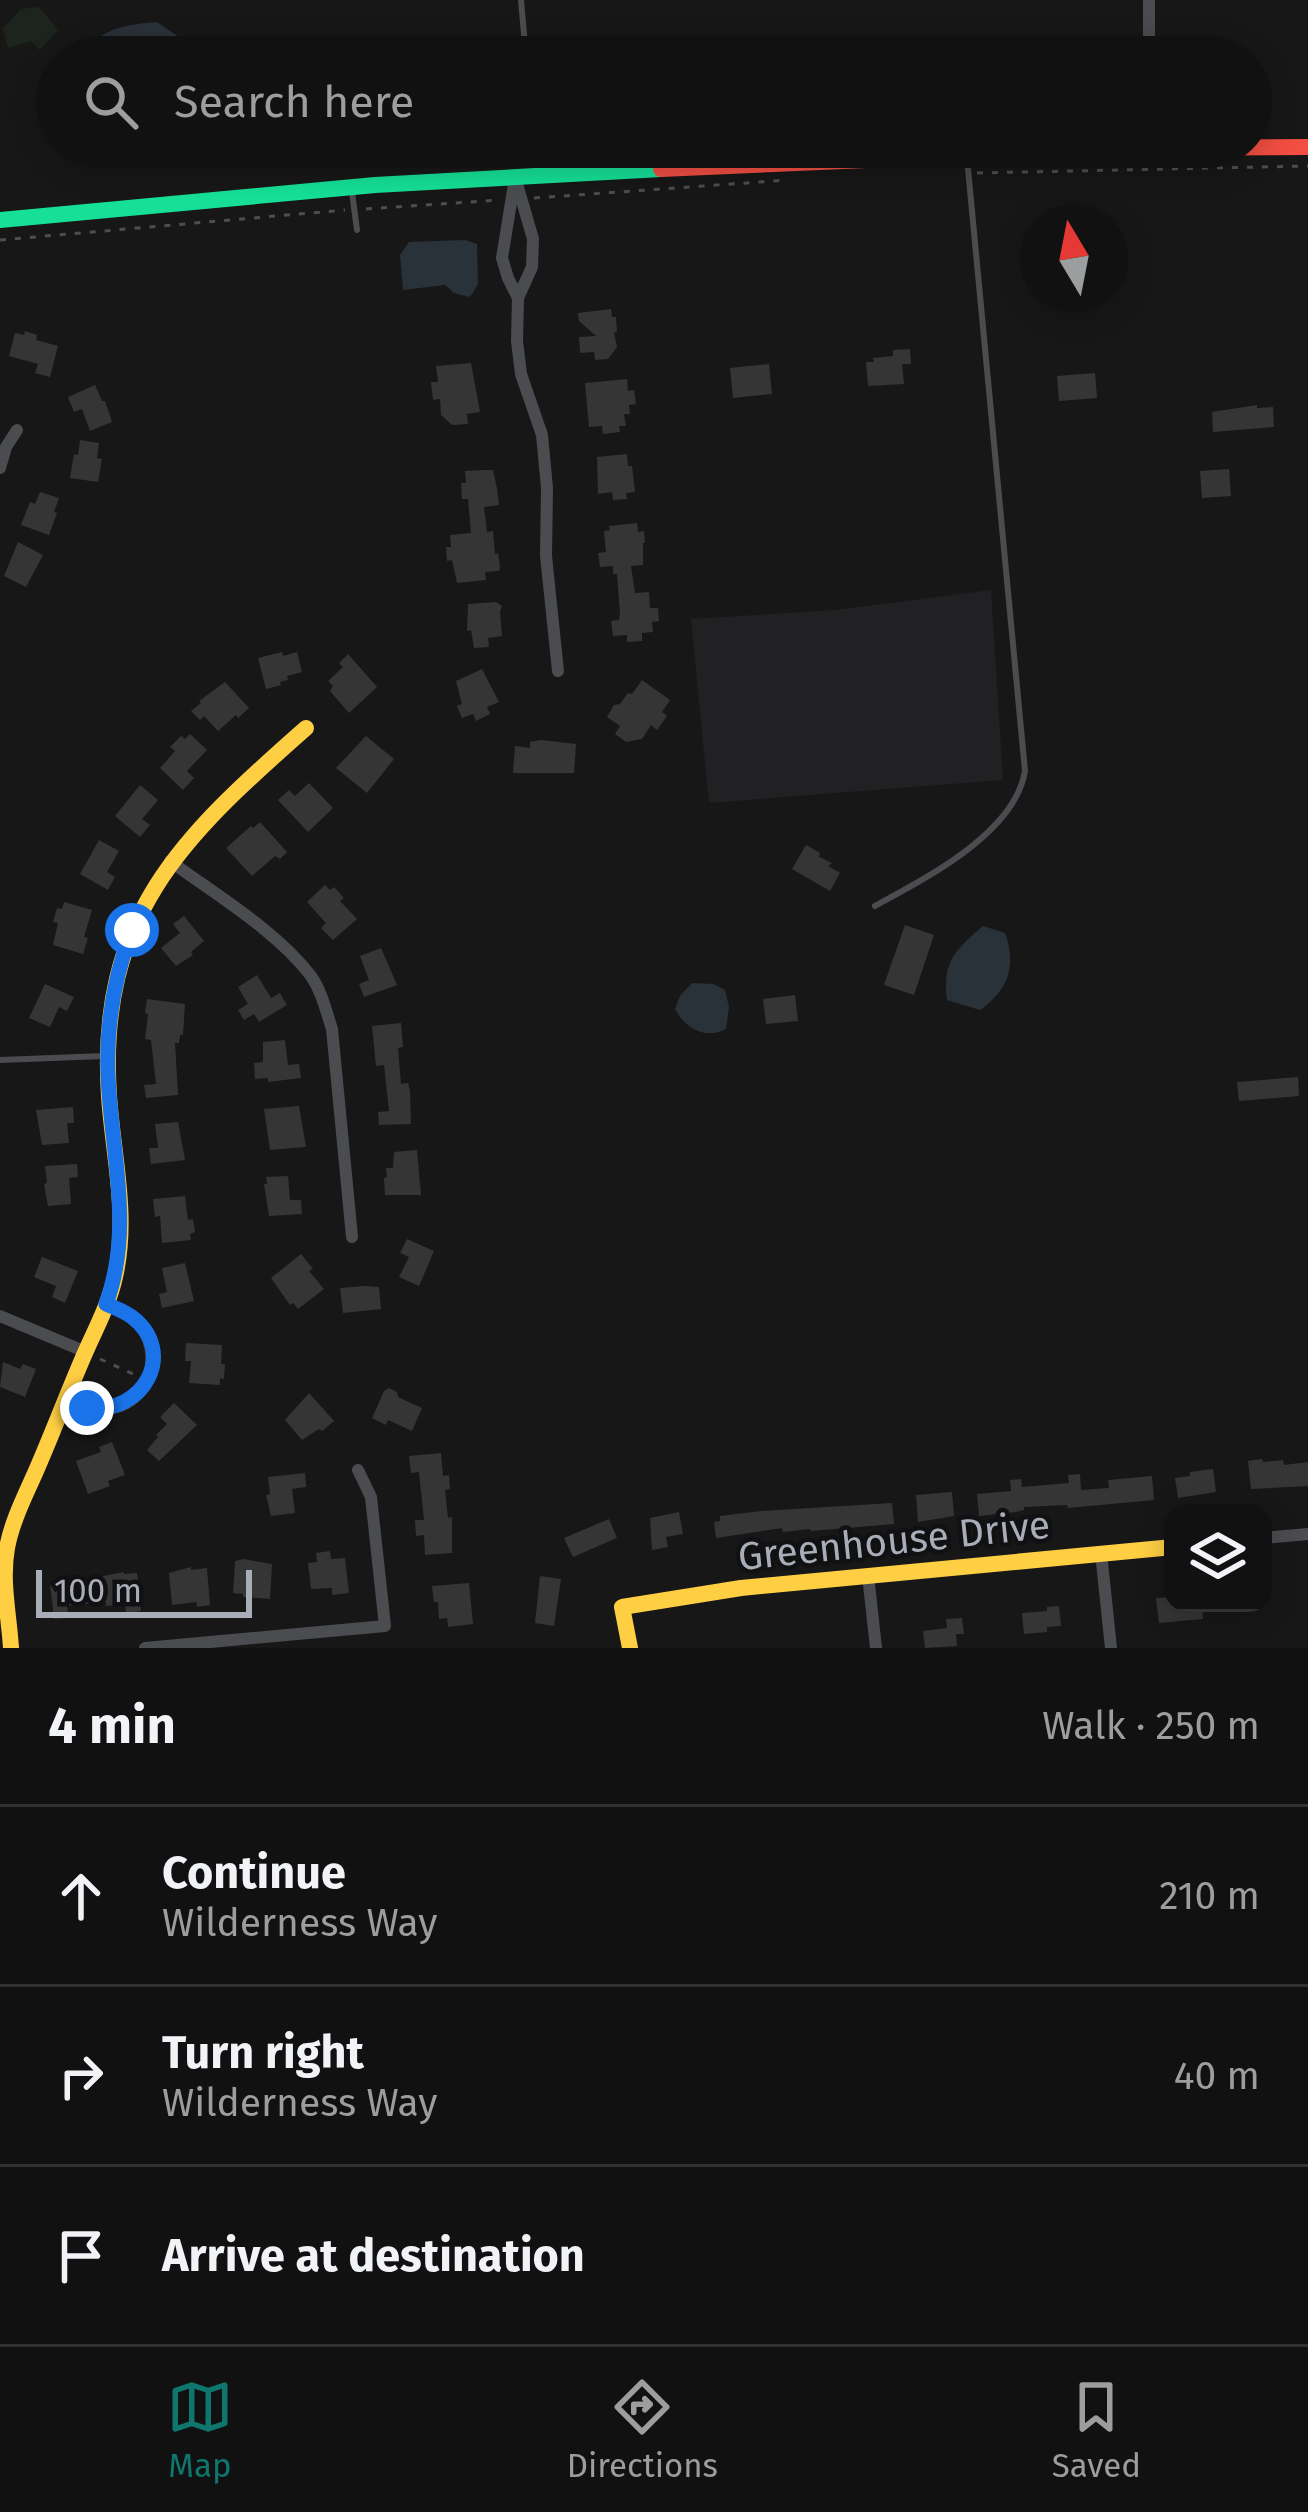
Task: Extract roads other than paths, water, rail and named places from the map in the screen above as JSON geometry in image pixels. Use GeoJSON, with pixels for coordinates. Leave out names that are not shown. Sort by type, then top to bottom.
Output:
{"type":"FeatureCollection","features":[{"type":"Feature","properties":{"kind":"street"},"geometry":{"type":"LineString","coordinates":[[1149,0],[1150,36]]}},
{"type":"Feature","properties":{"kind":"street"},"geometry":{"type":"LineString","coordinates":[[1272,147],[1308,147]]}},
{"type":"Feature","properties":{"kind":"street"},"geometry":{"type":"LineString","coordinates":[[0,220],[537,175],[811,168]]}},
{"type":"Feature","properties":{"kind":"street"},"geometry":{"type":"LineString","coordinates":[[515,177],[502,258],[518,298]]}},
{"type":"Feature","properties":{"kind":"street"},"geometry":{"type":"LineString","coordinates":[[515,177],[533,238],[532,267],[518,298],[517,341],[521,374],[542,435],[547,488],[545,556],[558,671]]}},
{"type":"Feature","properties":{"kind":"street"},"geometry":{"type":"LineString","coordinates":[[0,468],[17,430]]}},
{"type":"Feature","properties":{"kind":"street"},"geometry":{"type":"LineString","coordinates":[[11,1648],[6,1557],[17,1515],[115,1281],[121,1239],[107,1056],[121,960],[145,900],[170,862],[196,831],[306,728]]}},
{"type":"Feature","properties":{"kind":"street"},"geometry":{"type":"LineString","coordinates":[[170,862],[283,946],[313,978],[332,1029],[352,1237]]}},
{"type":"Feature","properties":{"kind":"street"},"geometry":{"type":"LineString","coordinates":[[65,1401],[87,1408],[112,1408],[133,1399],[147,1381],[152,1359],[147,1336],[134,1318],[106,1304]]}},
{"type":"Feature","properties":{"kind":"street"},"geometry":{"type":"LineString","coordinates":[[0,1316],[86,1352]]}},
{"type":"Feature","properties":{"kind":"street"},"geometry":{"type":"LineString","coordinates":[[145,1648],[386,1626],[371,1497],[358,1470]]}},
{"type":"Feature","properties":{"kind":"street"},"geometry":{"type":"LineString","coordinates":[[1272,1537],[1308,1534]]}},
{"type":"Feature","properties":{"kind":"street","name":"Greenhouse Drive"},"geometry":{"type":"LineString","coordinates":[[630,1648],[622,1607],[741,1588],[1164,1548]]}},
{"type":"Feature","properties":{"kind":"street"},"geometry":{"type":"LineString","coordinates":[[1101,1553],[1111,1648]]}},
{"type":"Feature","properties":{"kind":"street"},"geometry":{"type":"LineString","coordinates":[[868,1575],[876,1648]]}},
{"type":"Feature","properties":{"kind":"lane"},"geometry":{"type":"LineString","coordinates":[[520,0],[524,36]]}},
{"type":"Feature","properties":{"kind":"lane"},"geometry":{"type":"LineString","coordinates":[[536,168],[537,175]]}},
{"type":"Feature","properties":{"kind":"lane"},"geometry":{"type":"LineString","coordinates":[[875,906],[998,824],[1017,798],[1025,771],[968,168]]}},
{"type":"Feature","properties":{"kind":"lane"},"geometry":{"type":"LineString","coordinates":[[352,188],[357,230]]}},
{"type":"Feature","properties":{"kind":"lane"},"geometry":{"type":"LineString","coordinates":[[0,1060],[107,1056]]}}]}
